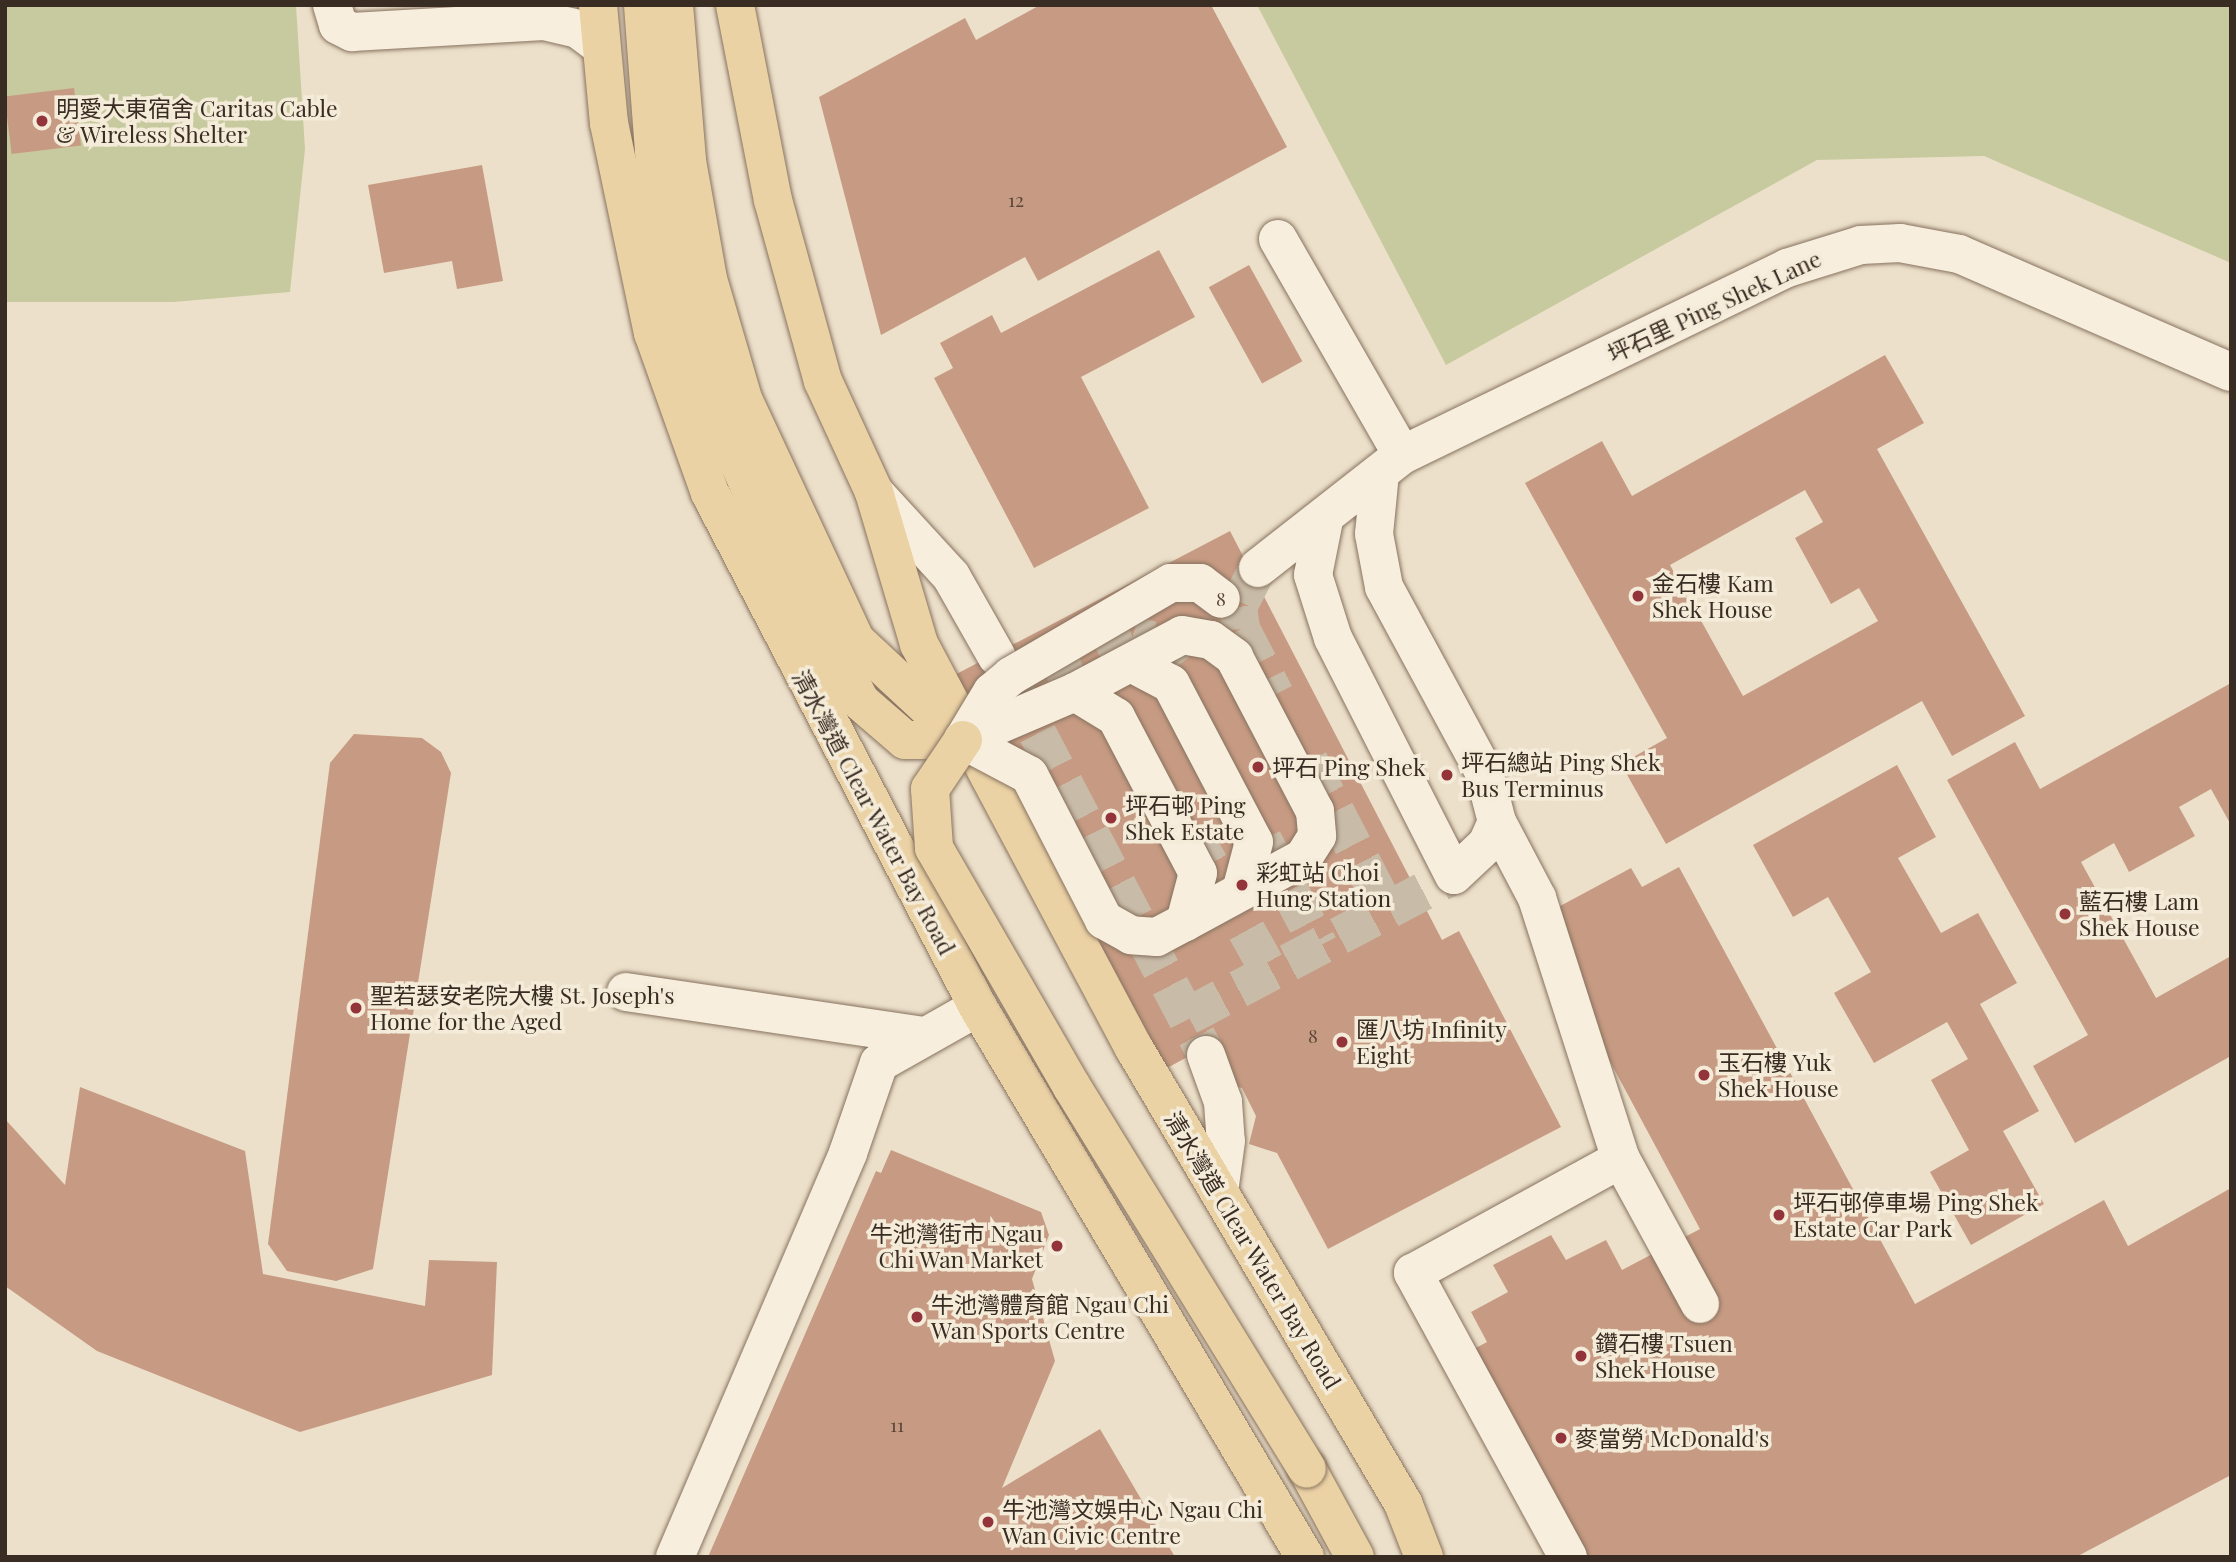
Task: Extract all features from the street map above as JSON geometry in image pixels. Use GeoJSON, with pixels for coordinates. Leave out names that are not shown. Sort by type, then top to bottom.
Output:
{"type":"FeatureCollection","features":[{"type":"Feature","properties":{"kind":"main road","name":"清水灣道 Clear Water Bay Road"},"geometry":{"type":"LineString","coordinates":[[598,5],[599,44],[632,239],[679,415],[741,559],[978,1007],[1305,1557]]}},
{"type":"Feature","properties":{"kind":"main road"},"geometry":{"type":"LineString","coordinates":[[643,5],[671,162]]}},
{"type":"Feature","properties":{"kind":"main road"},"geometry":{"type":"LineString","coordinates":[[674,5],[671,162],[678,286],[715,408],[839,668],[862,702],[905,740],[963,740]]}},
{"type":"Feature","properties":{"kind":"main road","name":"清水灣道 Clear Water Bay Road"},"geometry":{"type":"LineString","coordinates":[[736,5],[756,125],[807,327],[823,381],[874,492],[919,644],[1004,812],[1219,1192],[1403,1503],[1426,1557]]}},
{"type":"Feature","properties":{"kind":"main road"},"geometry":{"type":"LineString","coordinates":[[963,740],[930,789],[934,848],[1065,1075],[1307,1469],[1355,1557]]}},
{"type":"Feature","properties":{"kind":"lane"},"geometry":{"type":"LineString","coordinates":[[332,5],[338,25],[373,19],[525,13],[559,23],[599,44]]}},
{"type":"Feature","properties":{"kind":"lane"},"geometry":{"type":"LineString","coordinates":[[1278,239],[1391,464],[1374,534],[1384,587],[1484,772],[1497,822],[1537,898],[1621,1159],[1700,1304]]}},
{"type":"Feature","properties":{"kind":"lane","name":"坪石里 Ping Shek Lane"},"geometry":{"type":"LineString","coordinates":[[1258,568],[1324,520],[1391,464],[1787,268],[1861,245],[1900,243],[1959,254],[2231,372]]}},
{"type":"Feature","properties":{"kind":"lane"},"geometry":{"type":"LineString","coordinates":[[874,492],[951,576],[997,657]]}},
{"type":"Feature","properties":{"kind":"lane"},"geometry":{"type":"LineString","coordinates":[[1324,520],[1314,575],[1332,638],[1454,875],[1488,844],[1497,822]]}},
{"type":"Feature","properties":{"kind":"lane"},"geometry":{"type":"LineString","coordinates":[[963,740],[992,692],[1011,676],[1171,583],[1200,583],[1222,599]]}},
{"type":"Feature","properties":{"kind":"lane"},"geometry":{"type":"LineString","coordinates":[[1182,635],[1211,640],[1234,657],[1315,811],[1317,836],[1303,858],[1157,937],[1131,935],[1104,920],[1029,775],[963,740],[1076,692],[1182,635]]}},
{"type":"Feature","properties":{"kind":"lane"},"geometry":{"type":"LineString","coordinates":[[1131,663],[1171,684],[1254,842],[1241,891]]}},
{"type":"Feature","properties":{"kind":"lane"},"geometry":{"type":"LineString","coordinates":[[1076,692],[1116,717],[1198,873],[1185,922]]}},
{"type":"Feature","properties":{"kind":"lane"},"geometry":{"type":"LineString","coordinates":[[626,992],[924,1036]]}},
{"type":"Feature","properties":{"kind":"lane"},"geometry":{"type":"LineString","coordinates":[[675,1557],[848,1153],[879,1063],[978,1007]]}},
{"type":"Feature","properties":{"kind":"lane"},"geometry":{"type":"LineString","coordinates":[[1206,1055],[1223,1102],[1226,1140],[1219,1192]]}},
{"type":"Feature","properties":{"kind":"lane"},"geometry":{"type":"LineString","coordinates":[[1568,1557],[1413,1273],[1621,1159]]}},
{"type":"Feature","properties":{"kind":"green space"},"geometry":{"type":"Polygon","coordinates":[[[5,5],[296,5],[305,149],[290,292],[173,302],[5,302],[5,5]]]}},
{"type":"Feature","properties":{"kind":"green space"},"geometry":{"type":"Polygon","coordinates":[[[1257,5],[2231,5],[2231,263],[1984,156],[1817,160],[1446,365],[1257,5]]]}},
{"type":"Feature","properties":{"kind":"building"},"geometry":{"type":"Polygon","coordinates":[[[1040,5],[1211,5],[1287,147],[1038,281],[1025,257],[881,335],[819,97],[965,18],[976,40],[1040,5]]]}},
{"type":"Feature","properties":{"kind":"building","name":"明愛大東宿舍 Caritas Cable & Wireless Shelter"},"geometry":{"type":"Polygon","coordinates":[[[74,88],[81,146],[12,154],[5,96],[74,88]]]}},
{"type":"Feature","properties":{"kind":"building"},"geometry":{"type":"Polygon","coordinates":[[[482,165],[503,281],[457,289],[452,261],[384,273],[368,185],[482,165]]]}},
{"type":"Feature","properties":{"kind":"building"},"geometry":{"type":"Polygon","coordinates":[[[1159,250],[1195,317],[1081,377],[1149,508],[1034,568],[934,378],[953,368],[940,343],[992,315],[1001,333],[1159,250]]]}},
{"type":"Feature","properties":{"kind":"building"},"geometry":{"type":"Polygon","coordinates":[[[1249,265],[1302,361],[1262,384],[1209,287],[1249,265]]]}},
{"type":"Feature","properties":{"kind":"building","name":"金石樓 Kam Shek House"},"geometry":{"type":"Polygon","coordinates":[[[1885,355],[1924,423],[1877,449],[2025,716],[1952,756],[1922,701],[1666,844],[1621,764],[1667,738],[1525,483],[1602,441],[1632,496],[1885,355]],[[1805,490],[1670,565],[1743,696],[1878,621],[1859,588],[1831,604],[1795,538],[1823,522],[1805,490]]]}},
{"type":"Feature","properties":{"kind":"building"},"geometry":{"type":"Polygon","coordinates":[[[1230,531],[1442,940],[1459,931],[1561,1127],[1328,1249],[1277,1153],[1249,1144],[1256,1116],[1242,1088],[1215,1081],[1217,1041],[1156,1074],[945,680],[1230,531]]]}},
{"type":"Feature","properties":{"kind":"building","name":"藍石樓 Lam Shek House"},"geometry":{"type":"Polygon","coordinates":[[[2231,683],[2231,825],[2211,789],[2179,807],[2195,836],[2129,872],[2114,843],[2081,862],[2156,998],[2231,956],[2231,1056],[2075,1143],[2033,1066],[2088,1035],[1947,780],[2015,742],[2040,789],[2231,683]]]}},
{"type":"Feature","properties":{"kind":"building","name":"聖若瑟安老院大樓 St. Joseph's Home for the Aged"},"geometry":{"type":"Polygon","coordinates":[[[354,734],[422,738],[441,752],[451,773],[373,1269],[336,1281],[287,1271],[268,1244],[330,763],[354,734]]]}},
{"type":"Feature","properties":{"kind":"building"},"geometry":{"type":"Polygon","coordinates":[[[1897,765],[1936,837],[1898,858],[1941,933],[1978,913],[2017,983],[1980,1004],[2039,1111],[2003,1131],[2044,1204],[1971,1245],[1930,1172],[1969,1150],[1931,1080],[1968,1059],[1947,1022],[1874,1063],[1834,993],[1871,972],[1828,897],[1793,917],[1753,845],[1897,765]]]}},
{"type":"Feature","properties":{"kind":"building","name":"坪石邨停車場 Ping Shek Estate Car Park"},"geometry":{"type":"Polygon","coordinates":[[[1679,867],[1915,1304],[2104,1200],[2128,1246],[2231,1188],[2231,1475],[2076,1557],[1585,1557],[1474,1349],[1487,1342],[1471,1312],[1508,1292],[1493,1265],[1551,1235],[1566,1260],[1606,1240],[1622,1270],[1700,1229],[1534,920],[1631,868],[1642,887],[1679,867]]]}},
{"type":"Feature","properties":{"kind":"building"},"geometry":{"type":"Polygon","coordinates":[[[80,1087],[245,1151],[263,1274],[425,1306],[429,1260],[497,1262],[492,1375],[300,1432],[97,1351],[5,1286],[5,1119],[65,1185],[80,1087]]]}},
{"type":"Feature","properties":{"kind":"building"},"geometry":{"type":"Polygon","coordinates":[[[891,1150],[1041,1212],[1049,1235],[1032,1279],[1055,1361],[1002,1488],[1100,1429],[1175,1557],[708,1557],[876,1171],[881,1173],[891,1150]]]}},
{"type":"Feature","properties":{"kind":"tunnel"},"geometry":{"type":"LineString","coordinates":[[1258,568],[1238,607],[1241,629],[1275,695]]}},
{"type":"Feature","properties":{"kind":"tunnel"},"geometry":{"type":"LineString","coordinates":[[1045,674],[1133,635],[1151,640],[1174,669]]}},
{"type":"Feature","properties":{"kind":"tunnel"},"geometry":{"type":"LineString","coordinates":[[1011,683],[1206,1055]]}},
{"type":"Feature","properties":{"kind":"tunnel"},"geometry":{"type":"LineString","coordinates":[[1309,761],[1387,911]]}},
{"type":"Feature","properties":{"kind":"tunnel"},"geometry":{"type":"LineString","coordinates":[[1191,831],[1269,971]]}},
{"type":"Feature","properties":{"kind":"tunnel"},"geometry":{"type":"LineString","coordinates":[[1263,840],[1319,946]]}},
{"type":"Feature","properties":{"kind":"tunnel"},"geometry":{"type":"LineString","coordinates":[[1188,1016],[1454,875]]}},
{"type":"Feature","properties":{"kind":"place","name":"明愛大東宿舍 Caritas Cable & Wireless Shelter"},"geometry":{"type":"Point","coordinates":[42,121]}},
{"type":"Feature","properties":{"kind":"place","name":"金石樓 Kam Shek House"},"geometry":{"type":"Point","coordinates":[1638,596]}},
{"type":"Feature","properties":{"kind":"place","name":"坪石 Ping Shek"},"geometry":{"type":"Point","coordinates":[1258,767]}},
{"type":"Feature","properties":{"kind":"place","name":"坪石總站 Ping Shek Bus Terminus"},"geometry":{"type":"Point","coordinates":[1447,775]}},
{"type":"Feature","properties":{"kind":"place","name":"坪石邨 Ping Shek Estate"},"geometry":{"type":"Point","coordinates":[1111,818]}},
{"type":"Feature","properties":{"kind":"place","name":"彩虹站 Choi Hung Station"},"geometry":{"type":"Point","coordinates":[1242,885]}},
{"type":"Feature","properties":{"kind":"place","name":"藍石樓 Lam Shek House"},"geometry":{"type":"Point","coordinates":[2065,914]}},
{"type":"Feature","properties":{"kind":"place","name":"聖若瑟安老院大樓 St. Joseph's Home for the Aged"},"geometry":{"type":"Point","coordinates":[356,1008]}},
{"type":"Feature","properties":{"kind":"place","name":"匯八坊 Infinity Eight"},"geometry":{"type":"Point","coordinates":[1342,1042]}},
{"type":"Feature","properties":{"kind":"place","name":"玉石樓 Yuk Shek House"},"geometry":{"type":"Point","coordinates":[1704,1075]}},
{"type":"Feature","properties":{"kind":"place","name":"坪石邨停車場 Ping Shek Estate Car Park"},"geometry":{"type":"Point","coordinates":[1779,1215]}},
{"type":"Feature","properties":{"kind":"place","name":"牛池灣街市 Ngau Chi Wan Market"},"geometry":{"type":"Point","coordinates":[1057,1246]}},
{"type":"Feature","properties":{"kind":"place","name":"牛池灣體育館 Ngau Chi Wan Sports Centre"},"geometry":{"type":"Point","coordinates":[917,1317]}},
{"type":"Feature","properties":{"kind":"place","name":"鑽石樓 Tsuen Shek House"},"geometry":{"type":"Point","coordinates":[1581,1356]}},
{"type":"Feature","properties":{"kind":"place","name":"麥當勞 McDonald's"},"geometry":{"type":"Point","coordinates":[1561,1438]}},
{"type":"Feature","properties":{"kind":"place","name":"牛池灣文娛中心 Ngau Chi Wan Civic Centre"},"geometry":{"type":"Point","coordinates":[988,1522]}}]}
